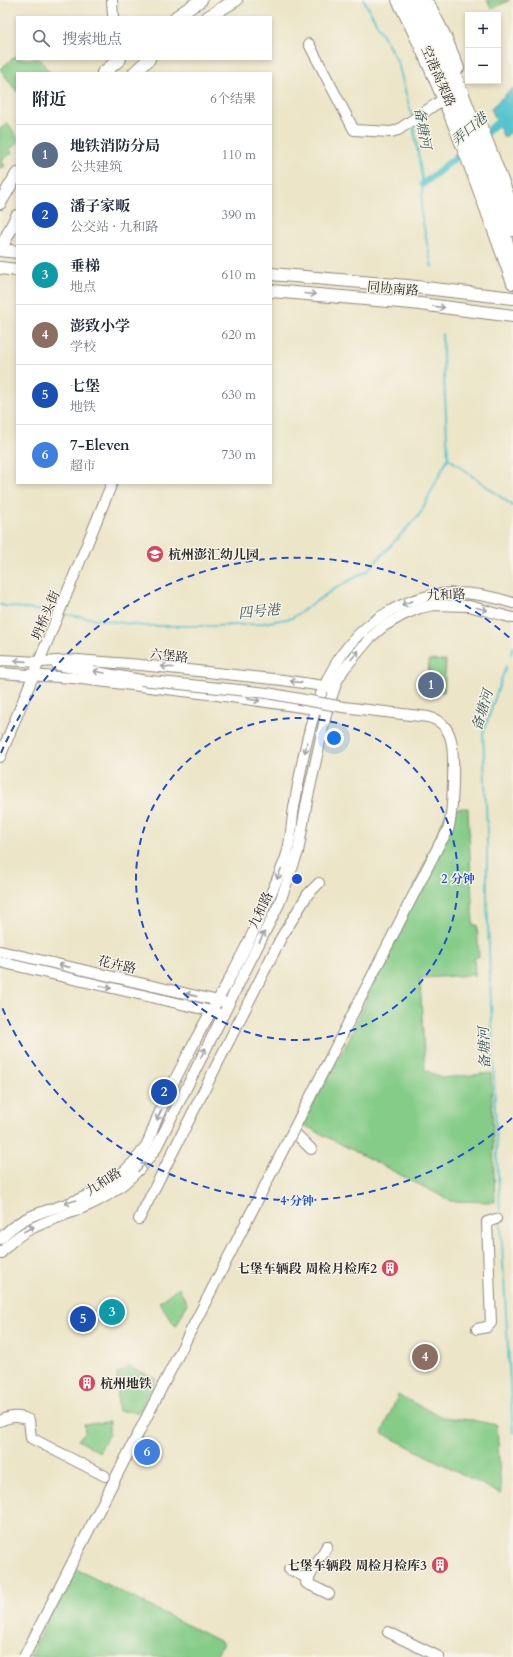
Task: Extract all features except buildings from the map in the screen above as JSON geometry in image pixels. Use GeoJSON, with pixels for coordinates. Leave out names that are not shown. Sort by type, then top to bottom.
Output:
{"type":"FeatureCollection","features":[{"type":"Feature","properties":{"kind":"highway","name":"空港高架路"},"geometry":{"type":"LineString","coordinates":[[406,0],[446,89],[482,178],[513,265]]}},
{"type":"Feature","properties":{"kind":"highway","name":"空港高架路"},"geometry":{"type":"LineString","coordinates":[[419,0],[456,82],[513,229]]}},
{"type":"Feature","properties":{"kind":"main road"},"geometry":{"type":"LineString","coordinates":[[177,16],[201,0]]}},
{"type":"Feature","properties":{"kind":"main road"},"geometry":{"type":"LineString","coordinates":[[210,16],[236,0]]}},
{"type":"Feature","properties":{"kind":"main road"},"geometry":{"type":"LineString","coordinates":[[398,0],[474,176],[513,283]]}},
{"type":"Feature","properties":{"kind":"main road"},"geometry":{"type":"LineString","coordinates":[[426,0],[446,39],[513,209]]}},
{"type":"Feature","properties":{"kind":"main road"},"geometry":{"type":"LineString","coordinates":[[107,67],[118,60]]}},
{"type":"Feature","properties":{"kind":"main road"},"geometry":{"type":"LineString","coordinates":[[135,72],[149,60]]}},
{"type":"Feature","properties":{"kind":"main road"},"geometry":{"type":"LineString","coordinates":[[0,203],[16,176]]}},
{"type":"Feature","properties":{"kind":"main road"},"geometry":{"type":"LineString","coordinates":[[16,218],[0,250],[16,252]]}},
{"type":"Feature","properties":{"kind":"main road"},"geometry":{"type":"LineString","coordinates":[[0,268],[16,270]]}},
{"type":"Feature","properties":{"kind":"main road","name":"同协南路"},"geometry":{"type":"LineString","coordinates":[[272,274],[407,286],[513,298]]}},
{"type":"Feature","properties":{"kind":"main road","name":"同协南路"},"geometry":{"type":"LineString","coordinates":[[272,291],[412,303],[513,316]]}},
{"type":"Feature","properties":{"kind":"street"},"geometry":{"type":"LineString","coordinates":[[112,0],[113,16]]}},
{"type":"Feature","properties":{"kind":"street"},"geometry":{"type":"LineString","coordinates":[[309,44],[354,130],[391,132],[401,128],[442,100]]}},
{"type":"Feature","properties":{"kind":"street","name":"坍桥头街"},"geometry":{"type":"LineString","coordinates":[[0,758],[67,597],[112,484]]}},
{"type":"Feature","properties":{"kind":"street","name":"九和路"},"geometry":{"type":"LineString","coordinates":[[0,1254],[12,1241],[32,1227],[100,1200],[116,1190],[144,1166],[155,1150],[278,904],[296,858],[327,710],[329,687],[337,660],[356,635],[367,625],[400,605],[425,597],[457,592],[487,596],[513,603]]}},
{"type":"Feature","properties":{"kind":"street","name":"九和路"},"geometry":{"type":"LineString","coordinates":[[0,1239],[29,1216],[83,1198],[107,1185],[134,1161],[148,1142],[162,1106],[195,1040],[267,906],[286,857],[295,802],[315,709],[329,687],[348,663],[371,637],[384,626],[403,615],[420,608],[434,605],[476,607],[511,617]]}},
{"type":"Feature","properties":{"kind":"street","name":"六堡路"},"geometry":{"type":"LineString","coordinates":[[0,660],[40,662],[77,660],[141,665],[329,687]]}},
{"type":"Feature","properties":{"kind":"street"},"geometry":{"type":"LineString","coordinates":[[40,662],[141,680]]}},
{"type":"Feature","properties":{"kind":"street"},"geometry":{"type":"LineString","coordinates":[[0,673],[74,678],[327,710]]}},
{"type":"Feature","properties":{"kind":"street"},"geometry":{"type":"LineString","coordinates":[[24,1657],[292,1131],[440,843],[448,831],[454,760],[450,734],[443,724],[428,717],[343,707],[267,693],[103,677],[74,678]]}},
{"type":"Feature","properties":{"kind":"street"},"geometry":{"type":"LineString","coordinates":[[139,1219],[281,938],[308,894],[319,883]]}},
{"type":"Feature","properties":{"kind":"street","name":"花卉路"},"geometry":{"type":"LineString","coordinates":[[0,951],[229,1003]]}},
{"type":"Feature","properties":{"kind":"street","name":"花卉路"},"geometry":{"type":"LineString","coordinates":[[0,962],[223,1014]]}},
{"type":"Feature","properties":{"kind":"street"},"geometry":{"type":"LineString","coordinates":[[292,1131],[311,1149]]}},
{"type":"Feature","properties":{"kind":"street"},"geometry":{"type":"LineString","coordinates":[[477,1329],[487,1327],[491,1323],[487,1222],[496,1220]]}},
{"type":"Feature","properties":{"kind":"street"},"geometry":{"type":"LineString","coordinates":[[0,1421],[6,1417],[21,1416],[29,1420],[31,1438],[105,1476]]}},
{"type":"Feature","properties":{"kind":"street"},"geometry":{"type":"LineString","coordinates":[[327,1546],[306,1583],[329,1594]]}},
{"type":"Feature","properties":{"kind":"street"},"geometry":{"type":"LineString","coordinates":[[289,1570],[309,1579]]}},
{"type":"Feature","properties":{"kind":"street"},"geometry":{"type":"LineString","coordinates":[[388,1632],[439,1657]]}},
{"type":"Feature","properties":{"kind":"green space"},"geometry":{"type":"Polygon","coordinates":[[[487,0],[510,0],[492,9],[487,0]]]}},
{"type":"Feature","properties":{"kind":"green space"},"geometry":{"type":"Polygon","coordinates":[[[16,56],[16,60],[41,60],[49,72],[16,72],[16,91],[0,69],[16,56]]]}},
{"type":"Feature","properties":{"kind":"green space"},"geometry":{"type":"Polygon","coordinates":[[[8,123],[16,135],[16,145],[10,149],[12,153],[1,160],[5,166],[0,169],[0,129],[8,123]]]}},
{"type":"Feature","properties":{"kind":"green space"},"geometry":{"type":"Polygon","coordinates":[[[429,660],[446,661],[444,692],[427,691],[429,660]]]}},
{"type":"Feature","properties":{"kind":"green space"},"geometry":{"type":"Polygon","coordinates":[[[468,808],[473,925],[477,925],[479,957],[474,958],[475,975],[420,978],[425,1070],[443,1078],[491,1073],[495,1202],[451,1201],[302,1124],[350,1037],[448,809],[468,808]]]}},
{"type":"Feature","properties":{"kind":"green space"},"geometry":{"type":"Polygon","coordinates":[[[179,1287],[187,1304],[176,1327],[159,1302],[179,1287]]]}},
{"type":"Feature","properties":{"kind":"green space"},"geometry":{"type":"Polygon","coordinates":[[[129,1367],[156,1379],[139,1412],[118,1411],[117,1374],[129,1367]]]}},
{"type":"Feature","properties":{"kind":"green space"},"geometry":{"type":"Polygon","coordinates":[[[398,1395],[442,1417],[472,1420],[497,1425],[501,1494],[382,1433],[398,1395]]]}},
{"type":"Feature","properties":{"kind":"green space"},"geometry":{"type":"Polygon","coordinates":[[[109,1422],[109,1434],[99,1452],[78,1440],[85,1432],[84,1424],[109,1422]]]}},
{"type":"Feature","properties":{"kind":"green space"},"geometry":{"type":"Polygon","coordinates":[[[74,1568],[223,1643],[216,1657],[29,1657],[74,1568]]]}},
{"type":"Feature","properties":{"kind":"water"},"geometry":{"type":"Polygon","coordinates":[[[513,88],[513,130],[504,138],[491,108],[513,88]]]}},
{"type":"Feature","properties":{"kind":"waterway","name":"备塘河"},"geometry":{"type":"LineString","coordinates":[[364,0],[398,63],[412,117]]}},
{"type":"Feature","properties":{"kind":"waterway","name":"弄口港"},"geometry":{"type":"LineString","coordinates":[[482,136],[513,109]]}},
{"type":"Feature","properties":{"kind":"waterway","name":"备塘河"},"geometry":{"type":"LineString","coordinates":[[413,123],[423,184],[421,213],[432,267]]}},
{"type":"Feature","properties":{"kind":"waterway","name":"弄口港"},"geometry":{"type":"LineString","coordinates":[[423,184],[466,149]]}},
{"type":"Feature","properties":{"kind":"waterway","name":"四号港"},"geometry":{"type":"LineString","coordinates":[[62,614],[144,626],[214,626],[258,624],[292,618],[334,589],[367,571],[420,514],[448,458],[442,334]]}},
{"type":"Feature","properties":{"kind":"waterway","name":"备塘河"},"geometry":{"type":"LineString","coordinates":[[448,458],[513,506]]}},
{"type":"Feature","properties":{"kind":"waterway","name":"四号港"},"geometry":{"type":"LineString","coordinates":[[0,605],[56,613]]}},
{"type":"Feature","properties":{"kind":"waterway","name":"备塘河"},"geometry":{"type":"LineString","coordinates":[[511,654],[513,647]]}},
{"type":"Feature","properties":{"kind":"waterway","name":"备塘河"},"geometry":{"type":"LineString","coordinates":[[506,666],[483,733],[487,830],[487,897],[497,1158],[513,1433]]}},
{"type":"Feature","properties":{"kind":"place","name":"杭州澎汇幼儿园"},"geometry":{"type":"Point","coordinates":[155,554]}},
{"type":"Feature","properties":{"kind":"place","name":"地铁消防分局"},"geometry":{"type":"Point","coordinates":[431,685]}},
{"type":"Feature","properties":{"kind":"place","name":"潘子家畈"},"geometry":{"type":"Point","coordinates":[164,1092]}},
{"type":"Feature","properties":{"kind":"place","name":"七堡车辆段 周检月检库2"},"geometry":{"type":"Point","coordinates":[390,1268]}},
{"type":"Feature","properties":{"kind":"place","name":"垂梯"},"geometry":{"type":"Point","coordinates":[112,1312]}},
{"type":"Feature","properties":{"kind":"place","name":"七堡"},"geometry":{"type":"Point","coordinates":[83,1319]}},
{"type":"Feature","properties":{"kind":"place","name":"澎致小学"},"geometry":{"type":"Point","coordinates":[425,1357]}},
{"type":"Feature","properties":{"kind":"place","name":"杭州地铁"},"geometry":{"type":"Point","coordinates":[87,1383]}},
{"type":"Feature","properties":{"kind":"place","name":"7-Eleven"},"geometry":{"type":"Point","coordinates":[147,1452]}},
{"type":"Feature","properties":{"kind":"place","name":"七堡车辆段 周检月检库3"},"geometry":{"type":"Point","coordinates":[440,1565]}}]}
